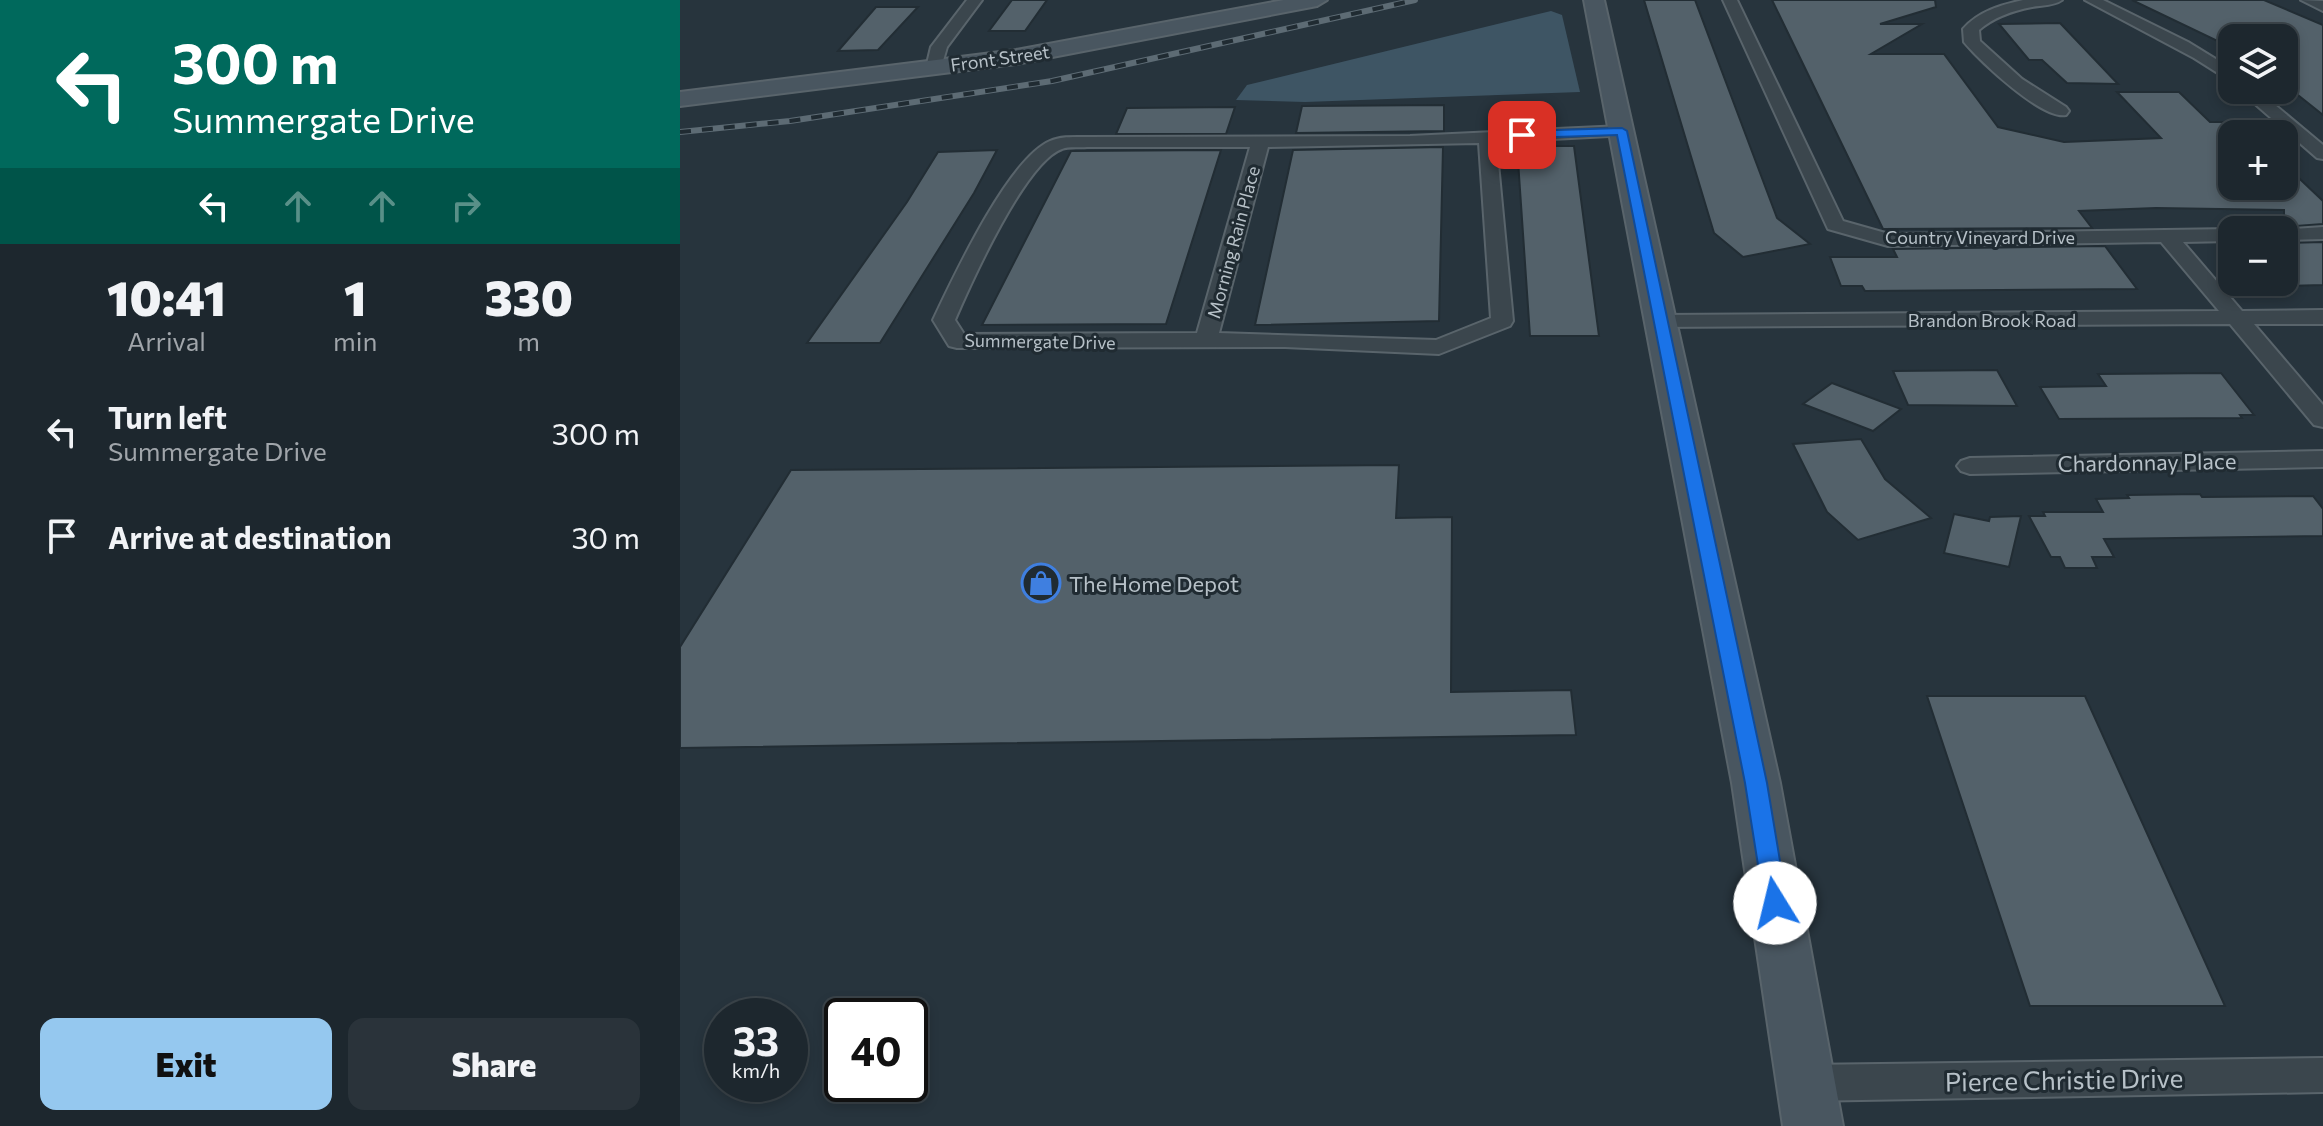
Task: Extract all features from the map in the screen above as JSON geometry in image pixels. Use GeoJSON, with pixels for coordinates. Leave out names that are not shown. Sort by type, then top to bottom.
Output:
{"type":"FeatureCollection","features":[{"type":"Feature","properties":{"kind":"street"},"geometry":{"type":"LineString","coordinates":[[934,68],[939,47],[975,0]]}},
{"type":"Feature","properties":{"kind":"street","name":"Front Street"},"geometry":{"type":"LineString","coordinates":[[680,99],[1016,57],[1317,0]]}},
{"type":"Feature","properties":{"kind":"street"},"geometry":{"type":"LineString","coordinates":[[1594,0],[1756,783],[1813,1126]]}},
{"type":"Feature","properties":{"kind":"street","name":"Country Vineyard Drive"},"geometry":{"type":"LineString","coordinates":[[1730,0],[1835,225],[1888,240],[2218,235]]}},
{"type":"Feature","properties":{"kind":"street"},"geometry":{"type":"LineString","coordinates":[[2055,0],[1983,17],[1971,29],[1972,42],[2005,73],[2060,111]]}},
{"type":"Feature","properties":{"kind":"street"},"geometry":{"type":"LineString","coordinates":[[2092,0],[2132,23],[2207,57],[2218,66]]}},
{"type":"Feature","properties":{"kind":"street"},"geometry":{"type":"LineString","coordinates":[[2308,0],[2323,7]]}},
{"type":"Feature","properties":{"kind":"street"},"geometry":{"type":"LineString","coordinates":[[2264,104],[2323,154]]}},
{"type":"Feature","properties":{"kind":"street","name":"Summergate Drive"},"geometry":{"type":"LineString","coordinates":[[1487,137],[1502,321],[1439,347],[1285,340],[957,341],[944,320],[963,274],[1023,176],[1055,145],[1410,141],[1487,137],[1622,131]]}},
{"type":"Feature","properties":{"kind":"street","name":"Morning Rain Place"},"geometry":{"type":"LineString","coordinates":[[1206,341],[1260,142]]}},
{"type":"Feature","properties":{"kind":"street"},"geometry":{"type":"LineString","coordinates":[[2298,234],[2323,233]]}},
{"type":"Feature","properties":{"kind":"street"},"geometry":{"type":"LineString","coordinates":[[2167,236],[2323,420]]}},
{"type":"Feature","properties":{"kind":"street","name":"Brandon Brook Road"},"geometry":{"type":"LineString","coordinates":[[1662,322],[2323,317]]}},
{"type":"Feature","properties":{"kind":"street","name":"Chardonnay Place"},"geometry":{"type":"LineString","coordinates":[[1970,466],[2323,459]]}},
{"type":"Feature","properties":{"kind":"street","name":"Pierce Christie Drive"},"geometry":{"type":"LineString","coordinates":[[1804,1083],[2323,1075]]}},
{"type":"Feature","properties":{"kind":"water"},"geometry":{"type":"Polygon","coordinates":[[[1551,11],[1562,15],[1580,92],[1305,102],[1236,100],[1247,85],[1551,11]]]}},
{"type":"Feature","properties":{"kind":"building"},"geometry":{"type":"Polygon","coordinates":[[[1012,0],[1047,0],[1025,31],[989,31],[1012,0]]]}},
{"type":"Feature","properties":{"kind":"building"},"geometry":{"type":"Polygon","coordinates":[[[1644,0],[1695,0],[1777,218],[1810,244],[1743,257],[1714,233],[1644,0]]]}},
{"type":"Feature","properties":{"kind":"building"},"geometry":{"type":"Polygon","coordinates":[[[1772,0],[1935,0],[1936,7],[1880,24],[1922,24],[1871,54],[1944,54],[1998,127],[2064,142],[2161,138],[2117,92],[2179,92],[2210,122],[2218,122],[2218,200],[2298,200],[2298,177],[2323,201],[2323,224],[2298,226],[2298,216],[2284,216],[2284,210],[2156,208],[2079,211],[2092,228],[1883,229],[1772,0]]]}},
{"type":"Feature","properties":{"kind":"building"},"geometry":{"type":"Polygon","coordinates":[[[2132,0],[2264,0],[2323,25],[2323,115],[2298,95],[2298,24],[2218,24],[2218,41],[2132,0]]]}},
{"type":"Feature","properties":{"kind":"building"},"geometry":{"type":"Polygon","coordinates":[[[876,7],[918,7],[878,50],[838,51],[876,7]]]}},
{"type":"Feature","properties":{"kind":"building"},"geometry":{"type":"Polygon","coordinates":[[[2060,23],[2118,84],[2067,83],[2042,60],[2029,60],[1999,24],[2060,23]]]}},
{"type":"Feature","properties":{"kind":"building"},"geometry":{"type":"Polygon","coordinates":[[[1444,105],[1444,131],[1296,133],[1302,106],[1444,105]]]}},
{"type":"Feature","properties":{"kind":"building"},"geometry":{"type":"Polygon","coordinates":[[[1235,107],[1226,134],[1116,134],[1127,108],[1235,107]]]}},
{"type":"Feature","properties":{"kind":"building"},"geometry":{"type":"Polygon","coordinates":[[[1517,146],[1574,146],[1599,336],[1530,336],[1517,146]]]}},
{"type":"Feature","properties":{"kind":"building"},"geometry":{"type":"Polygon","coordinates":[[[1443,147],[1439,321],[1255,325],[1293,150],[1443,147]]]}},
{"type":"Feature","properties":{"kind":"building"},"geometry":{"type":"Polygon","coordinates":[[[997,150],[974,193],[880,343],[807,343],[907,202],[938,152],[997,150]]]}},
{"type":"Feature","properties":{"kind":"building"},"geometry":{"type":"Polygon","coordinates":[[[1221,150],[1166,324],[982,325],[1071,151],[1221,150]]]}},
{"type":"Feature","properties":{"kind":"building"},"geometry":{"type":"Polygon","coordinates":[[[2323,242],[2323,285],[2298,286],[2298,243],[2323,242]]]}},
{"type":"Feature","properties":{"kind":"building"},"geometry":{"type":"Polygon","coordinates":[[[2105,246],[2137,289],[1865,291],[1862,286],[1841,286],[1830,257],[1897,257],[1893,249],[2105,246]]]}},
{"type":"Feature","properties":{"kind":"building"},"geometry":{"type":"Polygon","coordinates":[[[1997,370],[2017,406],[1908,405],[1893,371],[1997,370]]]}},
{"type":"Feature","properties":{"kind":"building"},"geometry":{"type":"Polygon","coordinates":[[[2221,373],[2254,415],[2240,415],[2242,418],[2059,419],[2040,387],[2106,386],[2098,374],[2221,373]]]}},
{"type":"Feature","properties":{"kind":"building"},"geometry":{"type":"Polygon","coordinates":[[[1832,383],[1901,409],[1873,431],[1803,404],[1832,383]]]}},
{"type":"Feature","properties":{"kind":"building"},"geometry":{"type":"Polygon","coordinates":[[[1861,439],[1885,479],[1931,518],[1858,540],[1827,512],[1793,444],[1861,439]]]}},
{"type":"Feature","properties":{"kind":"building","name":"The Home Depot"},"geometry":{"type":"Polygon","coordinates":[[[1399,465],[1396,518],[1452,517],[1451,692],[1571,690],[1576,735],[680,748],[680,647],[791,470],[1399,465]]]}},
{"type":"Feature","properties":{"kind":"building"},"geometry":{"type":"Polygon","coordinates":[[[2200,494],[2202,497],[2313,496],[2323,509],[2323,536],[2104,539],[2114,557],[2092,557],[2097,568],[2065,568],[2060,557],[2051,557],[2029,516],[2045,516],[2043,512],[2103,512],[2096,499],[2129,498],[2127,495],[2200,494]]]}},
{"type":"Feature","properties":{"kind":"building"},"geometry":{"type":"Polygon","coordinates":[[[1954,514],[1989,521],[1990,517],[2021,516],[2009,567],[1944,553],[1954,514]]]}},
{"type":"Feature","properties":{"kind":"building"},"geometry":{"type":"Polygon","coordinates":[[[1927,696],[2085,696],[2225,1006],[2030,1006],[1927,696]]]}},
{"type":"Feature","properties":{"kind":"railway"},"geometry":{"type":"LineString","coordinates":[[680,132],[790,121],[1052,81],[1415,0]]}},
{"type":"Feature","properties":{"kind":"place","name":"The Home Depot"},"geometry":{"type":"Point","coordinates":[1041,583]}},
{"type":"Feature","properties":{"kind":"route"},"geometry":{"type":"LineString","coordinates":[[1522,135],[1622,131],[1756,783],[1775,903]]}}]}
